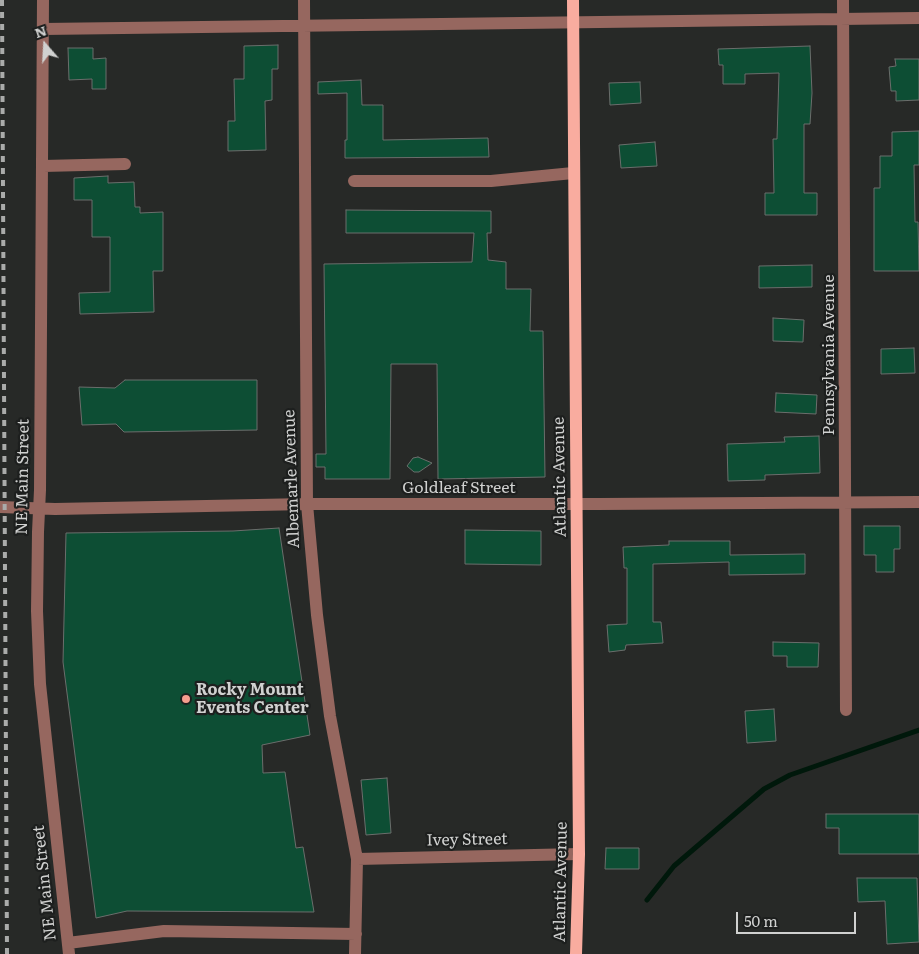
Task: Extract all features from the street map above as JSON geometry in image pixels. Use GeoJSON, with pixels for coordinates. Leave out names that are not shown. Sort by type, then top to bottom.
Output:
{"type":"FeatureCollection","features":[{"type":"Feature","properties":{"kind":"main road","name":"Atlantic Avenue"},"geometry":{"type":"LineString","coordinates":[[572,0],[579,854],[576,954]]}},
{"type":"Feature","properties":{"kind":"street","name":"NE Main Street"},"geometry":{"type":"LineString","coordinates":[[43,0],[43,166],[37,610],[40,684],[68,949]]}},
{"type":"Feature","properties":{"kind":"street","name":"Albemarle Avenue"},"geometry":{"type":"LineString","coordinates":[[304,0],[307,504],[317,615],[330,716],[356,859],[355,954]]}},
{"type":"Feature","properties":{"kind":"street","name":"Pennsylvania Avenue"},"geometry":{"type":"LineString","coordinates":[[843,0],[846,710]]}},
{"type":"Feature","properties":{"kind":"street"},"geometry":{"type":"LineString","coordinates":[[43,28],[919,18]]}},
{"type":"Feature","properties":{"kind":"street"},"geometry":{"type":"LineString","coordinates":[[43,166],[125,164]]}},
{"type":"Feature","properties":{"kind":"street"},"geometry":{"type":"LineString","coordinates":[[354,181],[491,181],[573,173]]}},
{"type":"Feature","properties":{"kind":"street","name":"Goldleaf Street"},"geometry":{"type":"LineString","coordinates":[[0,507],[919,502]]}},
{"type":"Feature","properties":{"kind":"street","name":"Ivey Street"},"geometry":{"type":"LineString","coordinates":[[356,859],[579,854]]}},
{"type":"Feature","properties":{"kind":"street"},"geometry":{"type":"LineString","coordinates":[[68,949],[164,931],[356,934]]}},
{"type":"Feature","properties":{"kind":"building"},"geometry":{"type":"Polygon","coordinates":[[[278,45],[278,69],[272,69],[272,100],[265,101],[266,150],[228,151],[228,121],[235,121],[234,79],[244,79],[244,46],[278,45]]]}},
{"type":"Feature","properties":{"kind":"building"},"geometry":{"type":"Polygon","coordinates":[[[810,46],[812,93],[810,124],[804,124],[804,193],[817,193],[817,215],[765,215],[765,193],[774,193],[773,139],[777,139],[779,73],[745,74],[745,84],[723,84],[723,65],[719,65],[718,49],[810,46]]]}},
{"type":"Feature","properties":{"kind":"building"},"geometry":{"type":"Polygon","coordinates":[[[68,48],[93,48],[93,59],[106,58],[106,89],[92,89],[92,79],[69,80],[68,48]]]}},
{"type":"Feature","properties":{"kind":"building"},"geometry":{"type":"Polygon","coordinates":[[[895,59],[919,59],[919,100],[896,101],[896,91],[891,91],[889,67],[896,66],[895,59]]]}},
{"type":"Feature","properties":{"kind":"building"},"geometry":{"type":"Polygon","coordinates":[[[361,80],[362,105],[383,105],[383,140],[488,138],[489,157],[345,158],[347,93],[318,94],[318,82],[361,80]]]}},
{"type":"Feature","properties":{"kind":"building"},"geometry":{"type":"Polygon","coordinates":[[[640,82],[641,103],[610,105],[609,83],[640,82]]]}},
{"type":"Feature","properties":{"kind":"building"},"geometry":{"type":"Polygon","coordinates":[[[919,131],[919,165],[914,165],[915,222],[918,222],[919,271],[874,271],[874,188],[880,188],[880,156],[892,156],[892,132],[919,131]]]}},
{"type":"Feature","properties":{"kind":"building"},"geometry":{"type":"Polygon","coordinates":[[[655,142],[657,166],[621,168],[619,145],[655,142]]]}},
{"type":"Feature","properties":{"kind":"building"},"geometry":{"type":"Polygon","coordinates":[[[108,176],[108,183],[134,182],[135,207],[140,207],[140,213],[163,212],[163,271],[153,271],[154,312],[80,314],[79,293],[110,292],[110,237],[92,237],[92,200],[74,200],[74,178],[108,176]]]}},
{"type":"Feature","properties":{"kind":"building"},"geometry":{"type":"Polygon","coordinates":[[[346,210],[491,211],[491,233],[487,233],[488,260],[506,262],[506,289],[531,289],[530,331],[543,331],[545,477],[438,479],[437,364],[391,364],[390,479],[325,479],[325,467],[316,467],[316,454],[326,454],[324,264],[472,262],[474,233],[346,233],[346,210]]]}},
{"type":"Feature","properties":{"kind":"building"},"geometry":{"type":"Polygon","coordinates":[[[812,265],[812,287],[759,288],[759,266],[812,265]]]}},
{"type":"Feature","properties":{"kind":"building"},"geometry":{"type":"Polygon","coordinates":[[[773,318],[804,320],[803,342],[773,341],[773,318]]]}},
{"type":"Feature","properties":{"kind":"building"},"geometry":{"type":"Polygon","coordinates":[[[914,348],[915,373],[881,374],[881,349],[914,348]]]}},
{"type":"Feature","properties":{"kind":"building"},"geometry":{"type":"Polygon","coordinates":[[[125,380],[257,380],[257,430],[124,432],[116,424],[82,425],[79,387],[115,388],[125,380]]]}},
{"type":"Feature","properties":{"kind":"building"},"geometry":{"type":"Polygon","coordinates":[[[776,393],[817,395],[816,414],[775,412],[776,393]]]}},
{"type":"Feature","properties":{"kind":"building"},"geometry":{"type":"Polygon","coordinates":[[[819,436],[820,473],[765,475],[765,480],[728,481],[727,444],[785,442],[784,437],[819,436]]]}},
{"type":"Feature","properties":{"kind":"building"},"geometry":{"type":"Polygon","coordinates":[[[418,457],[432,463],[419,472],[414,472],[407,466],[413,458],[418,457]]]}},
{"type":"Feature","properties":{"kind":"building"},"geometry":{"type":"Polygon","coordinates":[[[864,526],[900,526],[900,549],[894,549],[894,572],[876,572],[876,555],[864,555],[864,526]]]}},
{"type":"Feature","properties":{"kind":"building","name":"Rocky Mount Events Center"},"geometry":{"type":"Polygon","coordinates":[[[279,528],[310,735],[262,745],[263,773],[285,772],[296,848],[303,847],[314,912],[127,911],[96,918],[63,662],[66,533],[233,531],[279,528]]]}},
{"type":"Feature","properties":{"kind":"building"},"geometry":{"type":"Polygon","coordinates":[[[465,530],[541,531],[541,565],[465,564],[465,530]]]}},
{"type":"Feature","properties":{"kind":"building"},"geometry":{"type":"Polygon","coordinates":[[[669,541],[730,541],[730,555],[805,554],[805,574],[729,575],[729,562],[653,564],[653,622],[661,622],[663,643],[626,645],[625,650],[609,652],[607,625],[627,624],[627,568],[624,568],[623,547],[669,545],[669,541]]]}},
{"type":"Feature","properties":{"kind":"building"},"geometry":{"type":"Polygon","coordinates":[[[773,642],[819,643],[818,667],[787,667],[787,656],[773,656],[773,642]]]}},
{"type":"Feature","properties":{"kind":"building"},"geometry":{"type":"Polygon","coordinates":[[[774,709],[776,741],[747,743],[745,711],[774,709]]]}},
{"type":"Feature","properties":{"kind":"building"},"geometry":{"type":"Polygon","coordinates":[[[387,778],[391,833],[366,835],[361,780],[387,778]]]}},
{"type":"Feature","properties":{"kind":"building"},"geometry":{"type":"Polygon","coordinates":[[[826,814],[919,814],[919,854],[839,854],[839,828],[826,828],[826,814]]]}},
{"type":"Feature","properties":{"kind":"building"},"geometry":{"type":"Polygon","coordinates":[[[606,848],[639,848],[639,869],[605,869],[606,848]]]}},
{"type":"Feature","properties":{"kind":"building"},"geometry":{"type":"Polygon","coordinates":[[[857,878],[917,878],[919,942],[887,944],[885,901],[858,902],[857,878]]]}},
{"type":"Feature","properties":{"kind":"waterway"},"geometry":{"type":"LineString","coordinates":[[647,900],[674,866],[764,789],[790,775],[919,730]]}},
{"type":"Feature","properties":{"kind":"railway"},"geometry":{"type":"LineString","coordinates":[[2,0],[7,954]]}},
{"type":"Feature","properties":{"kind":"place","name":"Rocky Mount Events Center"},"geometry":{"type":"Point","coordinates":[186,699]}}]}
